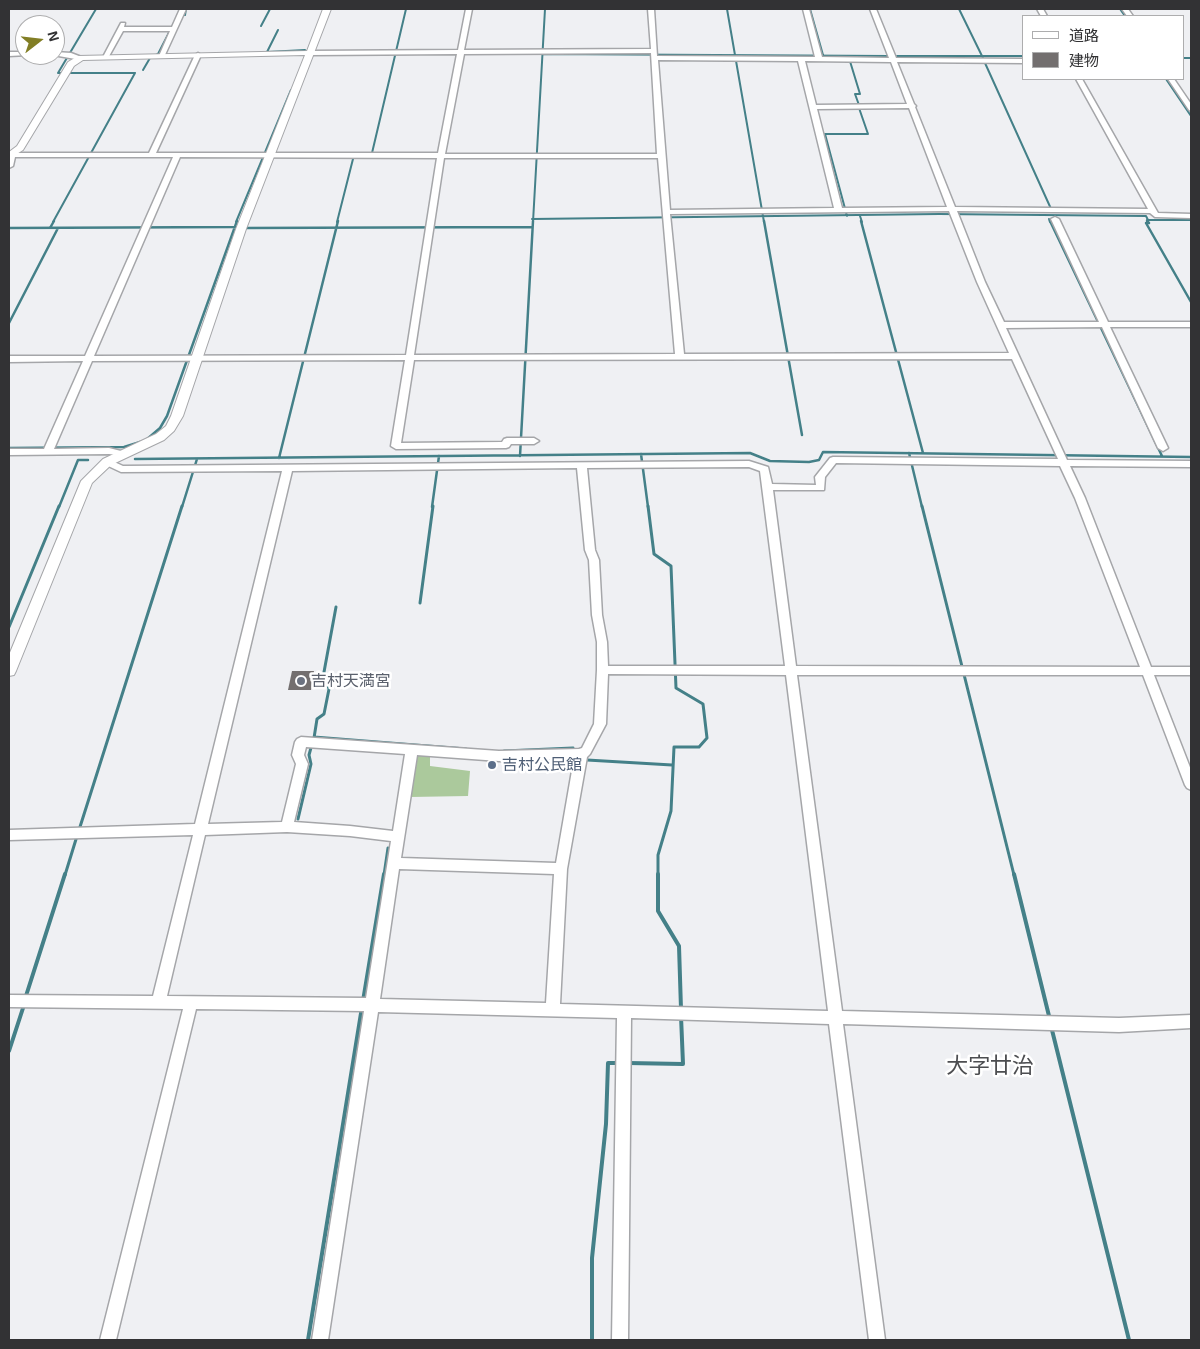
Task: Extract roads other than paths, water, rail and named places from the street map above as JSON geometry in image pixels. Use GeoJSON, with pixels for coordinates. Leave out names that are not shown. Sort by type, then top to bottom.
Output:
{"type":"FeatureCollection","features":[{"type":"Feature","properties":{"kind":"street"},"geometry":{"type":"LineString","coordinates":[[9,671],[87,481],[114,458],[150,443],[170,428],[177,416],[190,358],[241,227],[266,156],[328,9]]}},
{"type":"Feature","properties":{"kind":"street"},"geometry":{"type":"LineString","coordinates":[[469,9],[441,156],[396,446],[506,445],[507,441],[526,441]]}},
{"type":"Feature","properties":{"kind":"street"},"geometry":{"type":"LineString","coordinates":[[651,9],[661,156],[680,357]]}},
{"type":"Feature","properties":{"kind":"street"},"geometry":{"type":"LineString","coordinates":[[806,9],[818,56]]}},
{"type":"Feature","properties":{"kind":"street"},"geometry":{"type":"LineString","coordinates":[[873,9],[895,60],[953,213],[1001,325],[1062,458],[1191,786]]}},
{"type":"Feature","properties":{"kind":"street"},"geometry":{"type":"LineString","coordinates":[[157,56],[182,13]]}},
{"type":"Feature","properties":{"kind":"street"},"geometry":{"type":"LineString","coordinates":[[106,57],[121,27],[171,29]]}},
{"type":"Feature","properties":{"kind":"street"},"geometry":{"type":"LineString","coordinates":[[65,55],[81,58],[395,51],[546,51],[654,54],[736,59],[801,59],[818,56],[850,60],[1022,61]]}},
{"type":"Feature","properties":{"kind":"street"},"geometry":{"type":"LineString","coordinates":[[151,156],[198,55]]}},
{"type":"Feature","properties":{"kind":"street"},"geometry":{"type":"LineString","coordinates":[[9,166],[10,155],[20,148],[71,64],[81,58]]}},
{"type":"Feature","properties":{"kind":"street"},"geometry":{"type":"LineString","coordinates":[[801,59],[813,107],[844,210]]}},
{"type":"Feature","properties":{"kind":"street"},"geometry":{"type":"LineString","coordinates":[[1080,80],[1155,215],[1191,216]]}},
{"type":"Feature","properties":{"kind":"street"},"geometry":{"type":"LineString","coordinates":[[1172,80],[1191,109]]}},
{"type":"Feature","properties":{"kind":"street"},"geometry":{"type":"LineString","coordinates":[[813,107],[913,106]]}},
{"type":"Feature","properties":{"kind":"street"},"geometry":{"type":"LineString","coordinates":[[10,155],[661,156]]}},
{"type":"Feature","properties":{"kind":"street"},"geometry":{"type":"LineString","coordinates":[[49,449],[177,156]]}},
{"type":"Feature","properties":{"kind":"street"},"geometry":{"type":"LineString","coordinates":[[666,216],[764,211],[844,210],[953,213],[1152,211]]}},
{"type":"Feature","properties":{"kind":"street"},"geometry":{"type":"LineString","coordinates":[[1052,213],[1100,325],[1163,448]]}},
{"type":"Feature","properties":{"kind":"street"},"geometry":{"type":"LineString","coordinates":[[1001,325],[1191,324]]}},
{"type":"Feature","properties":{"kind":"street"},"geometry":{"type":"LineString","coordinates":[[9,359],[1015,356]]}},
{"type":"Feature","properties":{"kind":"street"},"geometry":{"type":"LineString","coordinates":[[9,452],[49,449],[109,451],[121,469],[748,464],[765,469],[877,1340]]}},
{"type":"Feature","properties":{"kind":"street"},"geometry":{"type":"LineString","coordinates":[[767,488],[821,488],[820,477],[833,460],[910,461],[1062,458],[1191,464]]}},
{"type":"Feature","properties":{"kind":"street"},"geometry":{"type":"LineString","coordinates":[[286,827],[302,764],[298,755],[301,742],[499,756],[580,754],[586,750],[600,724],[603,670],[594,560],[590,550],[582,466]]}},
{"type":"Feature","properties":{"kind":"street"},"geometry":{"type":"LineString","coordinates":[[158,1003],[288,468]]}},
{"type":"Feature","properties":{"kind":"street"},"geometry":{"type":"LineString","coordinates":[[603,670],[1191,670]]}},
{"type":"Feature","properties":{"kind":"street"},"geometry":{"type":"LineString","coordinates":[[320,1340],[367,1005],[395,862],[412,750]]}},
{"type":"Feature","properties":{"kind":"street"},"geometry":{"type":"LineString","coordinates":[[553,1010],[561,869],[580,754]]}},
{"type":"Feature","properties":{"kind":"street"},"geometry":{"type":"LineString","coordinates":[[9,835],[77,835],[286,827],[350,831],[398,837]]}},
{"type":"Feature","properties":{"kind":"street"},"geometry":{"type":"LineString","coordinates":[[395,862],[561,869]]}},
{"type":"Feature","properties":{"kind":"street"},"geometry":{"type":"LineString","coordinates":[[19,1001],[367,1005],[1119,1025],[1191,1021]]}},
{"type":"Feature","properties":{"kind":"street"},"geometry":{"type":"LineString","coordinates":[[108,1340],[191,1004]]}},
{"type":"Feature","properties":{"kind":"street"},"geometry":{"type":"LineString","coordinates":[[620,1340],[624,1012]]}},
{"type":"Feature","properties":{"kind":"waterway"},"geometry":{"type":"LineString","coordinates":[[53,222],[135,73],[58,73],[96,9]]}},
{"type":"Feature","properties":{"kind":"waterway"},"geometry":{"type":"LineString","coordinates":[[143,70],[150,58],[158,54],[178,15],[185,15],[186,9]]}},
{"type":"Feature","properties":{"kind":"waterway"},"geometry":{"type":"LineString","coordinates":[[261,26],[270,9]]}},
{"type":"Feature","properties":{"kind":"waterway"},"geometry":{"type":"LineString","coordinates":[[369,153],[372,153],[406,9]]}},
{"type":"Feature","properties":{"kind":"waterway"},"geometry":{"type":"LineString","coordinates":[[542,54],[545,9]]}},
{"type":"Feature","properties":{"kind":"waterway"},"geometry":{"type":"LineString","coordinates":[[727,9],[735,55]]}},
{"type":"Feature","properties":{"kind":"waterway"},"geometry":{"type":"LineString","coordinates":[[810,9],[823,55]]}},
{"type":"Feature","properties":{"kind":"waterway"},"geometry":{"type":"LineString","coordinates":[[959,9],[982,56]]}},
{"type":"Feature","properties":{"kind":"waterway"},"geometry":{"type":"LineString","coordinates":[[1120,9],[1124,15]]}},
{"type":"Feature","properties":{"kind":"waterway"},"geometry":{"type":"LineString","coordinates":[[278,30],[267,52],[305,50]]}},
{"type":"Feature","properties":{"kind":"waterway"},"geometry":{"type":"LineString","coordinates":[[533,219],[542,54]]}},
{"type":"Feature","properties":{"kind":"waterway"},"geometry":{"type":"LineString","coordinates":[[542,54],[735,55]]}},
{"type":"Feature","properties":{"kind":"waterway"},"geometry":{"type":"LineString","coordinates":[[735,55],[889,56]]}},
{"type":"Feature","properties":{"kind":"waterway"},"geometry":{"type":"LineString","coordinates":[[735,55],[763,216]]}},
{"type":"Feature","properties":{"kind":"waterway"},"geometry":{"type":"LineString","coordinates":[[897,56],[982,56]]}},
{"type":"Feature","properties":{"kind":"waterway"},"geometry":{"type":"LineString","coordinates":[[982,56],[1022,56]]}},
{"type":"Feature","properties":{"kind":"waterway"},"geometry":{"type":"LineString","coordinates":[[849,58],[860,94],[855,94],[859,105]]}},
{"type":"Feature","properties":{"kind":"waterway"},"geometry":{"type":"LineString","coordinates":[[1185,58],[1191,58]]}},
{"type":"Feature","properties":{"kind":"waterway"},"geometry":{"type":"LineString","coordinates":[[985,63],[1052,211]]}},
{"type":"Feature","properties":{"kind":"waterway"},"geometry":{"type":"LineString","coordinates":[[1167,80],[1191,116]]}},
{"type":"Feature","properties":{"kind":"waterway"},"geometry":{"type":"LineString","coordinates":[[236,222],[291,90]]}},
{"type":"Feature","properties":{"kind":"waterway"},"geometry":{"type":"LineString","coordinates":[[847,215],[825,134],[868,134],[859,108]]}},
{"type":"Feature","properties":{"kind":"waterway"},"geometry":{"type":"LineString","coordinates":[[337,222],[354,155]]}},
{"type":"Feature","properties":{"kind":"waterway"},"geometry":{"type":"LineString","coordinates":[[763,216],[847,215]]}},
{"type":"Feature","properties":{"kind":"waterway"},"geometry":{"type":"LineString","coordinates":[[847,215],[1146,216],[1148,220],[1191,220]]}},
{"type":"Feature","properties":{"kind":"waterway"},"geometry":{"type":"LineString","coordinates":[[533,219],[763,216]]}},
{"type":"Feature","properties":{"kind":"waterway"},"geometry":{"type":"LineString","coordinates":[[763,216],[764,222]]}},
{"type":"Feature","properties":{"kind":"waterway"},"geometry":{"type":"LineString","coordinates":[[860,216],[862,222]]}},
{"type":"Feature","properties":{"kind":"waterway"},"geometry":{"type":"LineString","coordinates":[[50,228],[54,221]]}},
{"type":"Feature","properties":{"kind":"waterway"},"geometry":{"type":"LineString","coordinates":[[235,227],[237,221]]}},
{"type":"Feature","properties":{"kind":"waterway"},"geometry":{"type":"LineString","coordinates":[[336,228],[338,221]]}},
{"type":"Feature","properties":{"kind":"waterway"},"geometry":{"type":"LineString","coordinates":[[520,455],[533,221]]}},
{"type":"Feature","properties":{"kind":"waterway"},"geometry":{"type":"LineString","coordinates":[[764,221],[802,435]]}},
{"type":"Feature","properties":{"kind":"waterway"},"geometry":{"type":"LineString","coordinates":[[861,221],[923,453]]}},
{"type":"Feature","properties":{"kind":"waterway"},"geometry":{"type":"LineString","coordinates":[[1050,221],[1162,456]]}},
{"type":"Feature","properties":{"kind":"waterway"},"geometry":{"type":"LineString","coordinates":[[1148,222],[1146,223],[1191,302]]}},
{"type":"Feature","properties":{"kind":"waterway"},"geometry":{"type":"LineString","coordinates":[[50,228],[235,227]]}},
{"type":"Feature","properties":{"kind":"waterway"},"geometry":{"type":"LineString","coordinates":[[146,440],[160,428],[167,416],[235,227]]}},
{"type":"Feature","properties":{"kind":"waterway"},"geometry":{"type":"LineString","coordinates":[[336,228],[532,227]]}},
{"type":"Feature","properties":{"kind":"waterway"},"geometry":{"type":"LineString","coordinates":[[9,228],[50,228]]}},
{"type":"Feature","properties":{"kind":"waterway"},"geometry":{"type":"LineString","coordinates":[[9,323],[58,228]]}},
{"type":"Feature","properties":{"kind":"waterway"},"geometry":{"type":"LineString","coordinates":[[244,228],[336,228]]}},
{"type":"Feature","properties":{"kind":"waterway"},"geometry":{"type":"LineString","coordinates":[[279,458],[336,228]]}},
{"type":"Feature","properties":{"kind":"waterway"},"geometry":{"type":"LineString","coordinates":[[9,448],[124,447],[140,442]]}},
{"type":"Feature","properties":{"kind":"waterway"},"geometry":{"type":"LineString","coordinates":[[641,454],[750,453],[770,461],[809,462],[819,460],[823,452],[909,453]]}},
{"type":"Feature","properties":{"kind":"waterway"},"geometry":{"type":"LineString","coordinates":[[909,453],[1191,457]]}},
{"type":"Feature","properties":{"kind":"waterway"},"geometry":{"type":"LineString","coordinates":[[909,453],[922,507]]}},
{"type":"Feature","properties":{"kind":"waterway"},"geometry":{"type":"LineString","coordinates":[[520,455],[641,454]]}},
{"type":"Feature","properties":{"kind":"waterway"},"geometry":{"type":"LineString","coordinates":[[641,454],[648,507]]}},
{"type":"Feature","properties":{"kind":"waterway"},"geometry":{"type":"LineString","coordinates":[[439,456],[520,455]]}},
{"type":"Feature","properties":{"kind":"waterway"},"geometry":{"type":"LineString","coordinates":[[279,458],[439,456]]}},
{"type":"Feature","properties":{"kind":"waterway"},"geometry":{"type":"LineString","coordinates":[[432,507],[439,456]]}},
{"type":"Feature","properties":{"kind":"waterway"},"geometry":{"type":"LineString","coordinates":[[135,459],[279,458]]}},
{"type":"Feature","properties":{"kind":"waterway"},"geometry":{"type":"LineString","coordinates":[[182,507],[197,459]]}},
{"type":"Feature","properties":{"kind":"waterway"},"geometry":{"type":"LineString","coordinates":[[59,507],[78,460],[88,460]]}},
{"type":"Feature","properties":{"kind":"waterway"},"geometry":{"type":"LineString","coordinates":[[9,627],[59,506]]}},
{"type":"Feature","properties":{"kind":"waterway"},"geometry":{"type":"LineString","coordinates":[[79,830],[182,506]]}},
{"type":"Feature","properties":{"kind":"waterway"},"geometry":{"type":"LineString","coordinates":[[420,603],[433,506]]}},
{"type":"Feature","properties":{"kind":"waterway"},"geometry":{"type":"LineString","coordinates":[[648,506],[654,554],[671,566],[676,688],[703,704],[707,738],[699,747],[674,747],[671,811],[658,855],[658,911],[679,946],[681,1009]]}},
{"type":"Feature","properties":{"kind":"waterway"},"geometry":{"type":"LineString","coordinates":[[922,506],[1014,875]]}},
{"type":"Feature","properties":{"kind":"waterway"},"geometry":{"type":"LineString","coordinates":[[314,737],[317,719],[324,714],[329,689],[324,672],[336,607]]}},
{"type":"Feature","properties":{"kind":"waterway"},"geometry":{"type":"LineString","coordinates":[[314,737],[466,749]]}},
{"type":"Feature","properties":{"kind":"waterway"},"geometry":{"type":"LineString","coordinates":[[298,819],[311,764],[309,755],[312,744]]}},
{"type":"Feature","properties":{"kind":"waterway"},"geometry":{"type":"LineString","coordinates":[[504,751],[573,748]]}},
{"type":"Feature","properties":{"kind":"waterway"},"geometry":{"type":"LineString","coordinates":[[587,760],[672,765]]}},
{"type":"Feature","properties":{"kind":"waterway"},"geometry":{"type":"LineString","coordinates":[[65,875],[77,836]]}},
{"type":"Feature","properties":{"kind":"waterway"},"geometry":{"type":"LineString","coordinates":[[384,875],[388,848]]}},
{"type":"Feature","properties":{"kind":"waterway"},"geometry":{"type":"LineString","coordinates":[[25,999],[65,874]]}},
{"type":"Feature","properties":{"kind":"waterway"},"geometry":{"type":"LineString","coordinates":[[363,1001],[384,874]]}},
{"type":"Feature","properties":{"kind":"waterway"},"geometry":{"type":"LineString","coordinates":[[1014,874],[1050,1020]]}},
{"type":"Feature","properties":{"kind":"waterway"},"geometry":{"type":"LineString","coordinates":[[9,1051],[24,1005]]}},
{"type":"Feature","properties":{"kind":"waterway"},"geometry":{"type":"LineString","coordinates":[[308,1340],[362,1007]]}},
{"type":"Feature","properties":{"kind":"waterway"},"geometry":{"type":"LineString","coordinates":[[628,1063],[683,1064],[681,1016]]}},
{"type":"Feature","properties":{"kind":"waterway"},"geometry":{"type":"LineString","coordinates":[[1051,1026],[1129,1340]]}},
{"type":"Feature","properties":{"kind":"waterway"},"geometry":{"type":"LineString","coordinates":[[592,1340],[592,1258],[606,1124],[608,1063],[619,1063]]}},
{"type":"Feature","properties":{"kind":"place","name":"吉村天満宮"},"geometry":{"type":"Point","coordinates":[301,681]}},
{"type":"Feature","properties":{"kind":"place","name":"吉村公民館"},"geometry":{"type":"Point","coordinates":[492,765]}},
{"type":"Feature","properties":{"kind":"district","name":"大字廿治"},"geometry":{"type":"Point","coordinates":[990,1066]}}]}
